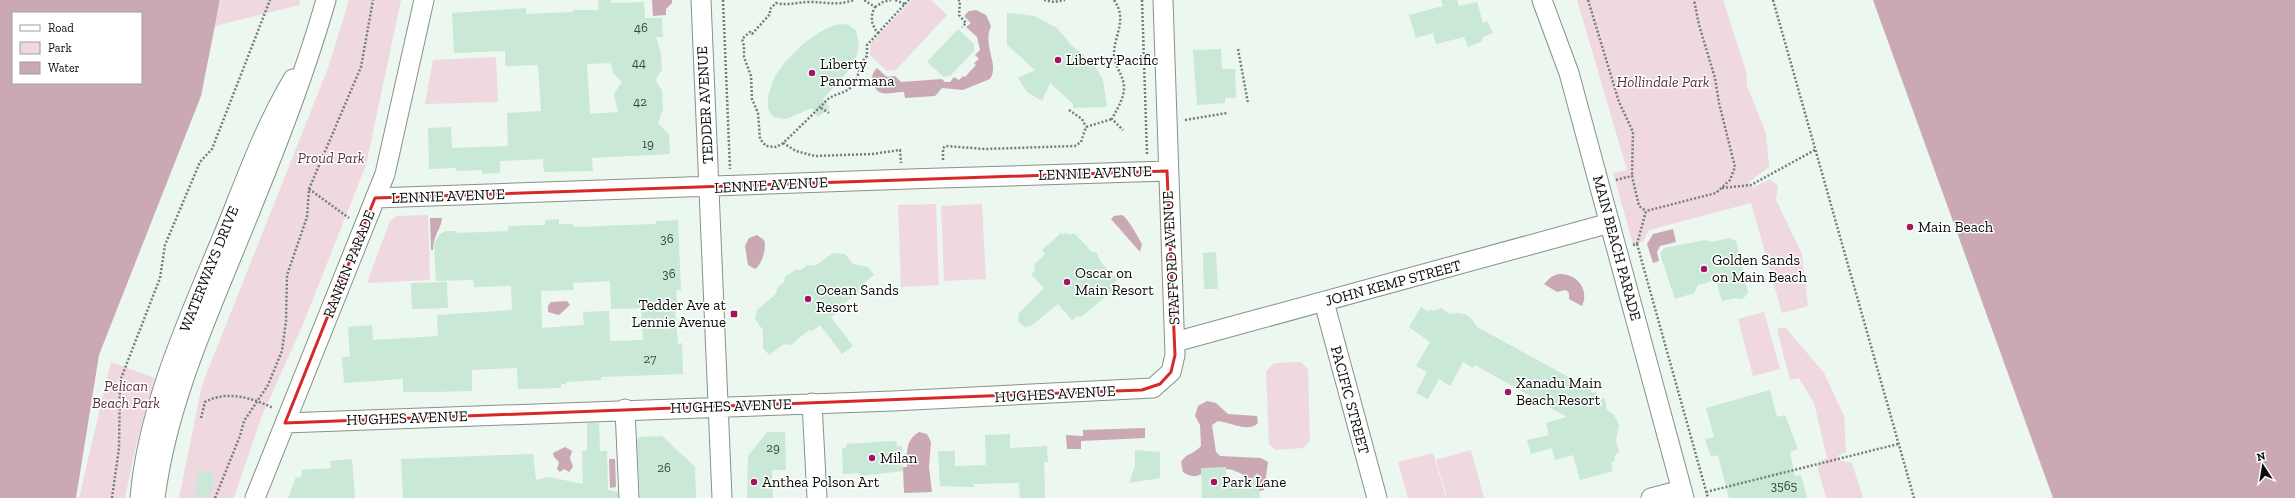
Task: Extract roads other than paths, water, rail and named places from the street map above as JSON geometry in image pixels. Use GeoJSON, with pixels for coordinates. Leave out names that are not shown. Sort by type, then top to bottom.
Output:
{"type":"FeatureCollection","features":[{"type":"Feature","properties":{"kind":"street","name":"WATERWAYS DRIVE"},"geometry":{"type":"LineString","coordinates":[[155,498],[159,466],[171,417],[186,374],[289,116],[326,0]]}},
{"type":"Feature","properties":{"kind":"street","name":"RANKIN PARADE"},"geometry":{"type":"LineString","coordinates":[[255,498],[366,225],[385,174],[424,0]]}},
{"type":"Feature","properties":{"kind":"street","name":"TEDDER AVENUE"},"geometry":{"type":"LineString","coordinates":[[701,0],[722,498]]}},
{"type":"Feature","properties":{"kind":"street","name":"STAFFORD AVENUE"},"geometry":{"type":"LineString","coordinates":[[1163,0],[1167,171],[1175,342],[1175,355],[1171,372]]}},
{"type":"Feature","properties":{"kind":"street","name":"MAIN BEACH PARADE"},"geometry":{"type":"LineString","coordinates":[[1542,0],[1569,73],[1683,494]]}},
{"type":"Feature","properties":{"kind":"street","name":"WATERWAYS DRIVE"},"geometry":{"type":"LineString","coordinates":[[140,498],[152,429],[168,373],[273,112],[310,53]]}},
{"type":"Feature","properties":{"kind":"street","name":"LENNIE AVENUE"},"geometry":{"type":"LineString","coordinates":[[376,198],[709,188],[935,177],[1167,171]]}},
{"type":"Feature","properties":{"kind":"street","name":"JOHN KEMP STREET"},"geometry":{"type":"LineString","coordinates":[[1175,342],[1610,223]]}},
{"type":"Feature","properties":{"kind":"street","name":"PACIFIC STREET"},"geometry":{"type":"LineString","coordinates":[[1324,302],[1377,498]]}},
{"type":"Feature","properties":{"kind":"street","name":"HUGHES AVENUE"},"geometry":{"type":"LineString","coordinates":[[285,423],[1142,390],[1160,384],[1171,372]]}},
{"type":"Feature","properties":{"kind":"street"},"geometry":{"type":"LineString","coordinates":[[812,403],[816,498]]}},
{"type":"Feature","properties":{"kind":"street"},"geometry":{"type":"LineString","coordinates":[[625,409],[629,498]]}},
{"type":"Feature","properties":{"kind":"street"},"geometry":{"type":"LineString","coordinates":[[1651,498],[1683,494]]}},
{"type":"Feature","properties":{"kind":"water"},"geometry":{"type":"Polygon","coordinates":[[[0,0],[220,0],[201,96],[99,355],[76,498],[0,498],[0,0]]]}},
{"type":"Feature","properties":{"kind":"water"},"geometry":{"type":"Polygon","coordinates":[[[652,0],[672,0],[672,3],[666,9],[666,15],[653,16],[652,0]]]}},
{"type":"Feature","properties":{"kind":"water"},"geometry":{"type":"Polygon","coordinates":[[[1873,0],[2295,0],[2295,498],[2053,498],[1873,0]]]}},
{"type":"Feature","properties":{"kind":"water"},"geometry":{"type":"Polygon","coordinates":[[[976,10],[986,15],[991,26],[988,41],[993,74],[990,79],[963,90],[942,88],[935,96],[905,98],[904,92],[882,93],[875,88],[872,76],[877,68],[887,77],[895,76],[901,82],[942,79],[945,82],[950,82],[954,77],[959,80],[963,76],[965,77],[976,65],[974,63],[979,59],[975,55],[980,50],[977,37],[966,27],[971,23],[964,16],[969,11],[976,10]]]}},
{"type":"Feature","properties":{"kind":"water"},"geometry":{"type":"Polygon","coordinates":[[[1122,215],[1130,224],[1142,244],[1140,252],[1111,219],[1114,216],[1122,215]]]}},
{"type":"Feature","properties":{"kind":"water"},"geometry":{"type":"Polygon","coordinates":[[[430,218],[442,218],[441,225],[434,240],[433,250],[431,250],[430,218]]]}},
{"type":"Feature","properties":{"kind":"water"},"geometry":{"type":"Polygon","coordinates":[[[1673,229],[1676,242],[1660,246],[1657,252],[1659,261],[1653,263],[1647,244],[1653,234],[1673,229]]]}},
{"type":"Feature","properties":{"kind":"water"},"geometry":{"type":"Polygon","coordinates":[[[757,235],[764,240],[765,247],[762,260],[755,269],[748,265],[745,246],[749,238],[757,235]]]}},
{"type":"Feature","properties":{"kind":"water"},"geometry":{"type":"Polygon","coordinates":[[[1558,274],[1570,276],[1580,283],[1584,293],[1582,306],[1569,299],[1569,293],[1566,290],[1557,292],[1544,284],[1551,277],[1558,274]]]}},
{"type":"Feature","properties":{"kind":"water"},"geometry":{"type":"Polygon","coordinates":[[[567,301],[570,305],[559,315],[548,312],[548,306],[551,302],[567,301]]]}},
{"type":"Feature","properties":{"kind":"water"},"geometry":{"type":"Polygon","coordinates":[[[1207,401],[1216,403],[1228,414],[1257,416],[1258,423],[1250,427],[1218,421],[1212,425],[1216,452],[1220,456],[1261,458],[1268,462],[1264,490],[1259,491],[1258,473],[1253,478],[1238,472],[1223,469],[1202,468],[1201,474],[1194,476],[1183,472],[1181,462],[1183,459],[1201,446],[1200,425],[1195,416],[1198,406],[1207,401]]]}},
{"type":"Feature","properties":{"kind":"water"},"geometry":{"type":"Polygon","coordinates":[[[1145,428],[1145,438],[1081,441],[1081,449],[1067,449],[1066,435],[1083,436],[1083,430],[1145,428]]]}},
{"type":"Feature","properties":{"kind":"water"},"geometry":{"type":"Polygon","coordinates":[[[919,432],[927,434],[931,442],[929,467],[932,492],[904,493],[903,467],[907,467],[909,443],[914,435],[919,432]]]}},
{"type":"Feature","properties":{"kind":"water"},"geometry":{"type":"Polygon","coordinates":[[[565,447],[572,451],[570,458],[573,467],[569,472],[564,469],[560,472],[557,469],[559,462],[554,457],[553,453],[565,447]]]}},
{"type":"Feature","properties":{"kind":"water"},"geometry":{"type":"Polygon","coordinates":[[[609,459],[615,459],[616,487],[610,488],[609,459]]]}},
{"type":"Feature","properties":{"kind":"place","name":"Liberty Pacific"},"geometry":{"type":"Point","coordinates":[1058,60]}},
{"type":"Feature","properties":{"kind":"place","name":"Liberty Panormana"},"geometry":{"type":"Point","coordinates":[812,73]}},
{"type":"Feature","properties":{"kind":"place","name":"Main Beach"},"geometry":{"type":"Point","coordinates":[1910,227]}},
{"type":"Feature","properties":{"kind":"place","name":"Golden Sands on Main Beach"},"geometry":{"type":"Point","coordinates":[1704,269]}},
{"type":"Feature","properties":{"kind":"place","name":"Oscar on Main Resort"},"geometry":{"type":"Point","coordinates":[1067,282]}},
{"type":"Feature","properties":{"kind":"place","name":"Ocean Sands Resort"},"geometry":{"type":"Point","coordinates":[808,299]}},
{"type":"Feature","properties":{"kind":"place","name":"Tedder Ave at Lennie Avenue"},"geometry":{"type":"Point","coordinates":[734,314]}},
{"type":"Feature","properties":{"kind":"place","name":"Xanadu Main Beach Resort"},"geometry":{"type":"Point","coordinates":[1508,392]}},
{"type":"Feature","properties":{"kind":"place","name":"Milan"},"geometry":{"type":"Point","coordinates":[872,458]}},
{"type":"Feature","properties":{"kind":"place","name":"Anthea Polson Art"},"geometry":{"type":"Point","coordinates":[754,482]}},
{"type":"Feature","properties":{"kind":"place","name":"Park Lane"},"geometry":{"type":"Point","coordinates":[1214,482]}},
{"type":"Feature","properties":{"kind":"park label","name":"Hollindale Park"},"geometry":{"type":"Point","coordinates":[1663,82]}},
{"type":"Feature","properties":{"kind":"park label","name":"Proud Park"},"geometry":{"type":"Point","coordinates":[331,158]}},
{"type":"Feature","properties":{"kind":"park label","name":"Pelican Beach Park"},"geometry":{"type":"Point","coordinates":[126,394]}}]}
